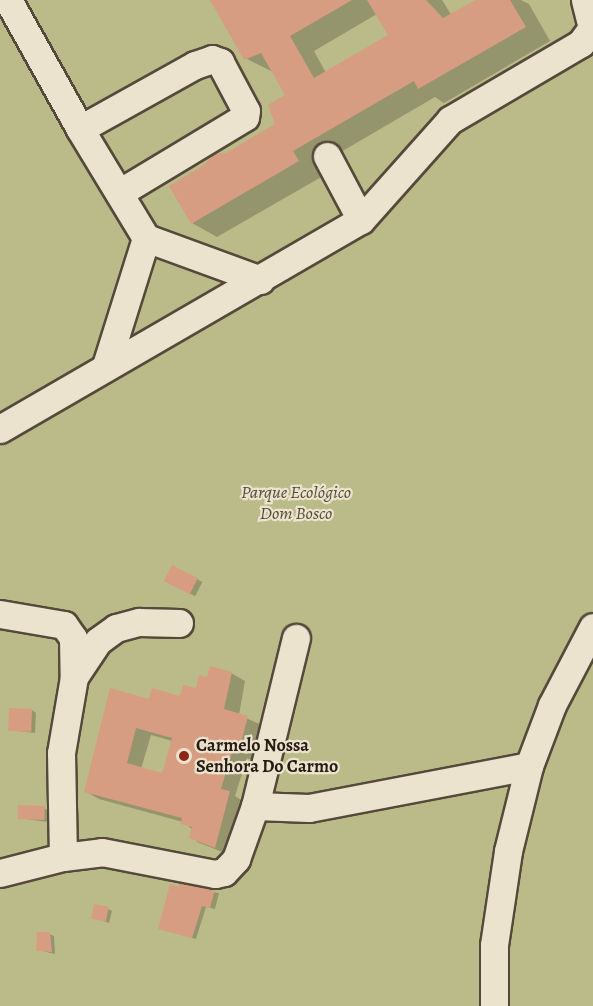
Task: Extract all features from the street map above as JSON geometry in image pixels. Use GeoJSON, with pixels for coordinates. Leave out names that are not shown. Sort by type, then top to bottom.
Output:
{"type":"FeatureCollection","features":[{"type":"Feature","properties":{"kind":"street"},"geometry":{"type":"LineString","coordinates":[[8,0],[80,129],[146,238],[261,280]]}},
{"type":"Feature","properties":{"kind":"street"},"geometry":{"type":"LineString","coordinates":[[0,429],[105,366],[261,280],[361,220],[450,120],[581,43],[592,28],[585,0]]}},
{"type":"Feature","properties":{"kind":"street"},"geometry":{"type":"LineString","coordinates":[[80,129],[195,65],[212,59],[220,62],[246,111],[245,117],[119,193]]}},
{"type":"Feature","properties":{"kind":"street"},"geometry":{"type":"LineString","coordinates":[[327,156],[361,220]]}},
{"type":"Feature","properties":{"kind":"street"},"geometry":{"type":"LineString","coordinates":[[105,366],[146,238]]}},
{"type":"Feature","properties":{"kind":"street"},"geometry":{"type":"LineString","coordinates":[[0,614],[64,625],[73,638],[74,677],[62,753],[63,857]]}},
{"type":"Feature","properties":{"kind":"street"},"geometry":{"type":"LineString","coordinates":[[74,677],[98,641],[116,628],[139,622],[179,623]]}},
{"type":"Feature","properties":{"kind":"street"},"geometry":{"type":"LineString","coordinates":[[494,1006],[494,945],[508,851],[530,766],[552,705],[593,627]]}},
{"type":"Feature","properties":{"kind":"street"},"geometry":{"type":"LineString","coordinates":[[0,873],[63,857],[119,853],[215,874],[224,872],[236,860],[255,806],[296,638]]}},
{"type":"Feature","properties":{"kind":"street"},"geometry":{"type":"LineString","coordinates":[[255,806],[309,808],[530,766]]}},
{"type":"Feature","properties":{"kind":"green space","name":"Parque Ecológico Dom Bosco"},"geometry":{"type":"Polygon","coordinates":[[[0,0],[593,0],[593,1006],[0,1006],[0,0]]]}},
{"type":"Feature","properties":{"kind":"building"},"geometry":{"type":"Polygon","coordinates":[[[210,0],[352,0],[290,36],[314,78],[388,35],[367,0],[426,0],[443,18],[476,0],[510,0],[526,27],[418,89],[414,81],[293,151],[299,161],[191,224],[169,186],[204,165],[214,154],[226,153],[275,124],[268,105],[285,95],[261,53],[244,60],[210,0]]]}},
{"type":"Feature","properties":{"kind":"building"},"geometry":{"type":"Polygon","coordinates":[[[172,565],[198,578],[190,594],[164,581],[172,565]]]}},
{"type":"Feature","properties":{"kind":"building"},"geometry":{"type":"Polygon","coordinates":[[[210,666],[232,672],[224,709],[248,716],[238,754],[232,752],[221,789],[230,791],[215,848],[189,838],[192,827],[181,824],[182,818],[84,792],[110,688],[149,699],[152,688],[180,696],[183,685],[196,688],[199,675],[207,677],[210,666]],[[136,728],[127,763],[162,773],[172,738],[136,728]]]}},
{"type":"Feature","properties":{"kind":"building"},"geometry":{"type":"Polygon","coordinates":[[[9,708],[32,709],[31,732],[8,731],[9,708]]]}},
{"type":"Feature","properties":{"kind":"building"},"geometry":{"type":"Polygon","coordinates":[[[18,805],[45,806],[44,820],[18,819],[18,805]]]}},
{"type":"Feature","properties":{"kind":"building"},"geometry":{"type":"Polygon","coordinates":[[[180,883],[215,889],[210,908],[202,906],[192,938],[158,929],[170,884],[179,887],[180,883]]]}},
{"type":"Feature","properties":{"kind":"building"},"geometry":{"type":"Polygon","coordinates":[[[94,904],[109,907],[106,922],[91,919],[94,904]]]}},
{"type":"Feature","properties":{"kind":"building"},"geometry":{"type":"Polygon","coordinates":[[[37,932],[50,932],[52,952],[36,951],[37,932]]]}},
{"type":"Feature","properties":{"kind":"place","name":"Carmelo Nossa Senhora Do Carmo"},"geometry":{"type":"Point","coordinates":[184,756]}}]}
